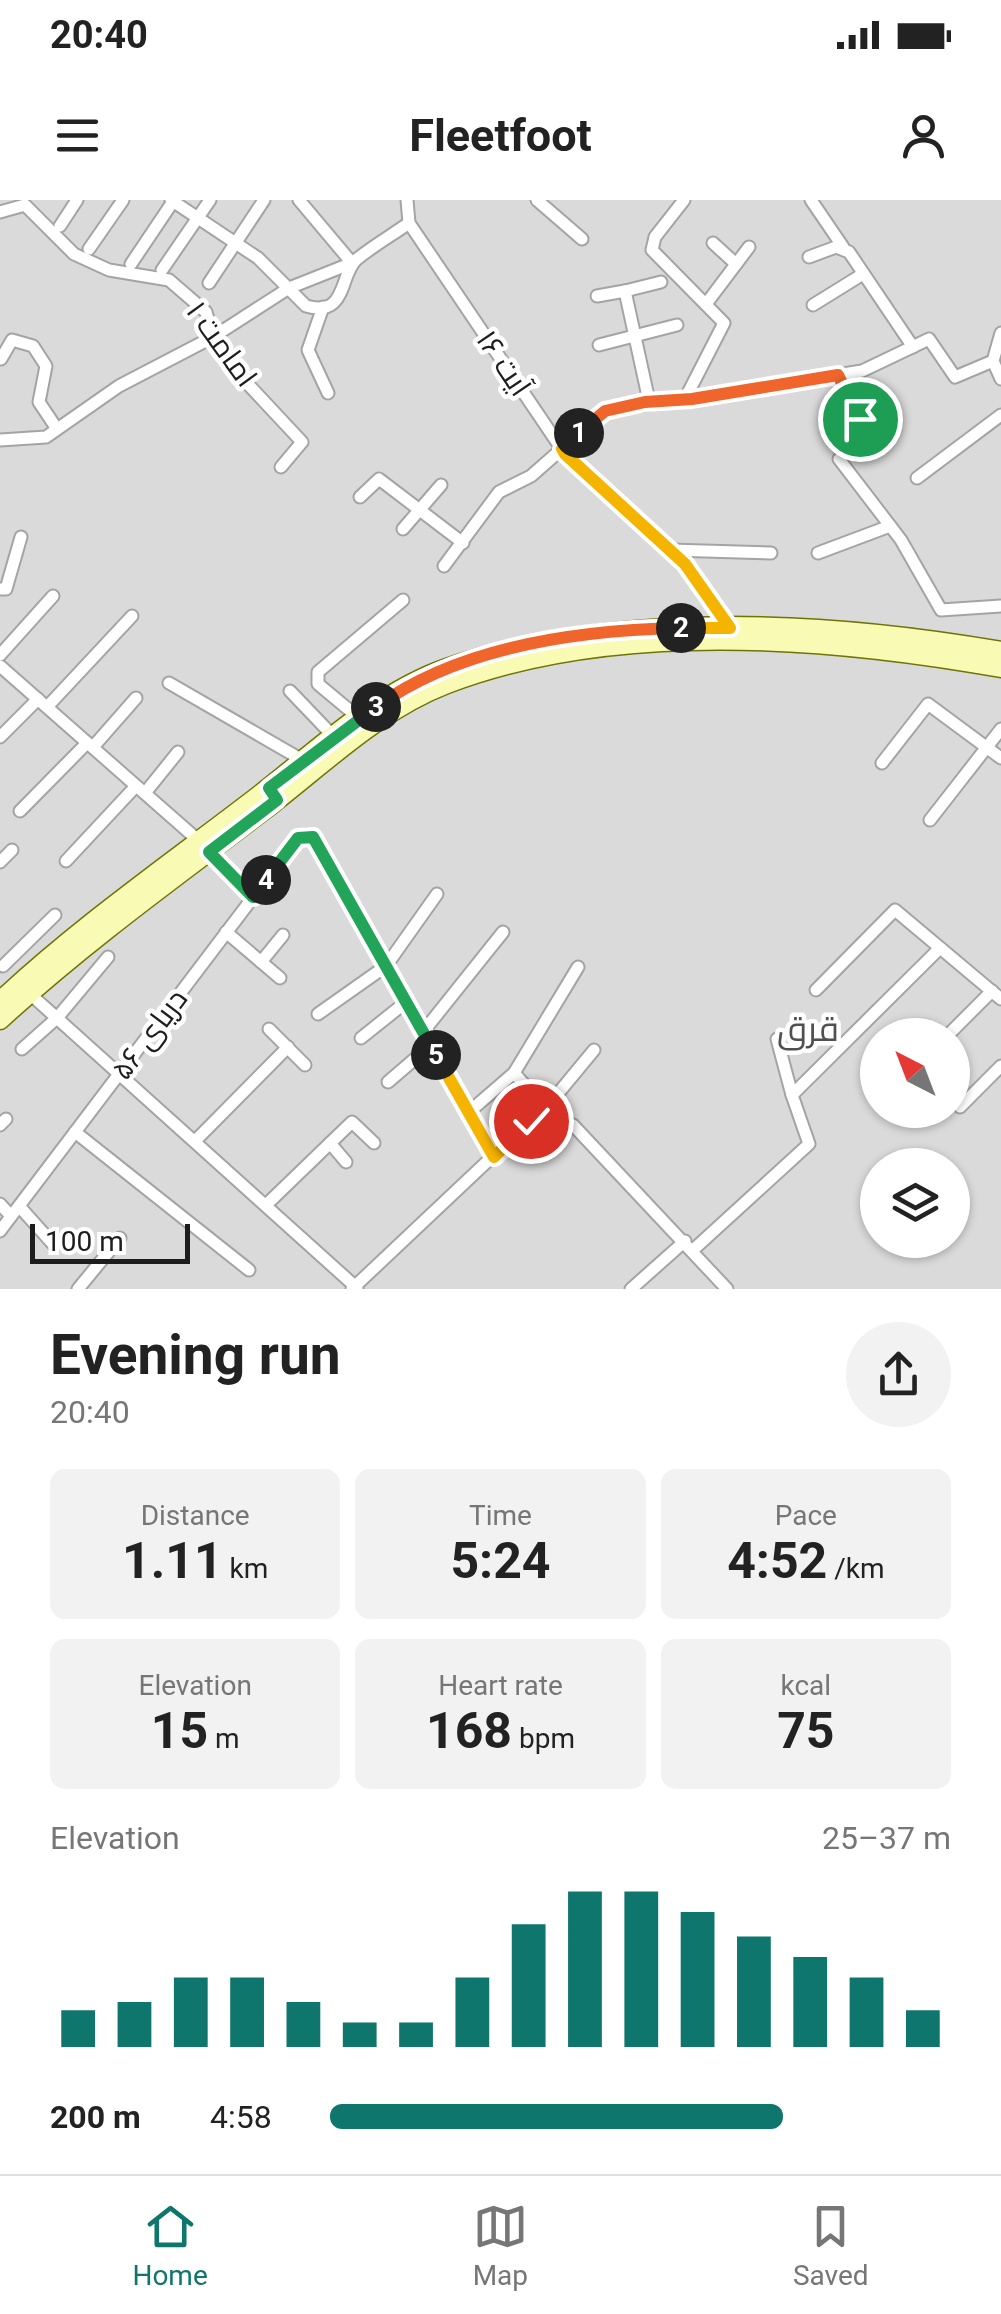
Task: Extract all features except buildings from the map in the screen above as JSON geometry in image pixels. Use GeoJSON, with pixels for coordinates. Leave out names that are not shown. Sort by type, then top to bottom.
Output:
{"type":"FeatureCollection","features":[{"type":"Feature","properties":{"kind":"main road"},"geometry":{"type":"LineString","coordinates":[[0,1001],[25,988],[273,794],[360,719],[413,684],[501,651],[642,629],[730,628],[1001,668]]}},
{"type":"Feature","properties":{"kind":"main road"},"geometry":{"type":"LineString","coordinates":[[297,773],[445,684],[518,663],[631,644],[738,641],[935,640],[1001,651]]}},
{"type":"Feature","properties":{"kind":"main road"},"geometry":{"type":"LineString","coordinates":[[0,1020],[25,988]]}},
{"type":"Feature","properties":{"kind":"street"},"geometry":{"type":"LineString","coordinates":[[60,226],[78,200]]}},
{"type":"Feature","properties":{"kind":"street"},"geometry":{"type":"LineString","coordinates":[[89,250],[123,200]]}},
{"type":"Feature","properties":{"kind":"street"},"geometry":{"type":"LineString","coordinates":[[130,264],[173,200],[236,243],[306,306],[323,307]]}},
{"type":"Feature","properties":{"kind":"street"},"geometry":{"type":"LineString","coordinates":[[162,270],[210,200]]}},
{"type":"Feature","properties":{"kind":"street"},"geometry":{"type":"LineString","coordinates":[[209,282],[264,200]]}},
{"type":"Feature","properties":{"kind":"street"},"geometry":{"type":"LineString","coordinates":[[299,200],[352,263]]}},
{"type":"Feature","properties":{"kind":"street"},"geometry":{"type":"LineString","coordinates":[[0,440],[51,433],[119,386],[213,337],[288,288],[352,263],[409,222],[408,200]]}},
{"type":"Feature","properties":{"kind":"street"},"geometry":{"type":"LineString","coordinates":[[537,200],[582,239]]}},
{"type":"Feature","properties":{"kind":"street"},"geometry":{"type":"LineString","coordinates":[[684,200],[655,237],[652,250],[724,323],[685,400]]}},
{"type":"Feature","properties":{"kind":"street"},"geometry":{"type":"LineString","coordinates":[[811,200],[912,347]]}},
{"type":"Feature","properties":{"kind":"street","name":"امامت ۱"},"geometry":{"type":"LineString","coordinates":[[0,212],[25,205],[74,254],[110,270],[169,280],[206,312],[213,337],[275,418],[302,442],[281,467]]}},
{"type":"Feature","properties":{"kind":"street","name":"آیت ۱۶"},"geometry":{"type":"LineString","coordinates":[[409,222],[562,449],[670,550],[730,628]]}},
{"type":"Feature","properties":{"kind":"street"},"geometry":{"type":"LineString","coordinates":[[714,243],[736,264]]}},
{"type":"Feature","properties":{"kind":"street"},"geometry":{"type":"LineString","coordinates":[[706,304],[749,246]]}},
{"type":"Feature","properties":{"kind":"street"},"geometry":{"type":"LineString","coordinates":[[808,257],[843,247]]}},
{"type":"Feature","properties":{"kind":"street"},"geometry":{"type":"LineString","coordinates":[[328,393],[308,350],[323,307],[346,286],[352,263]]}},
{"type":"Feature","properties":{"kind":"street"},"geometry":{"type":"LineString","coordinates":[[813,304],[864,274]]}},
{"type":"Feature","properties":{"kind":"street"},"geometry":{"type":"LineString","coordinates":[[598,296],[661,282]]}},
{"type":"Feature","properties":{"kind":"street"},"geometry":{"type":"LineString","coordinates":[[625,291],[649,401]]}},
{"type":"Feature","properties":{"kind":"street"},"geometry":{"type":"LineString","coordinates":[[599,345],[677,325]]}},
{"type":"Feature","properties":{"kind":"street"},"geometry":{"type":"LineString","coordinates":[[1001,333],[993,361],[1001,379]]}},
{"type":"Feature","properties":{"kind":"street"},"geometry":{"type":"LineString","coordinates":[[444,566],[499,492],[531,476],[605,411],[649,401],[685,400],[862,371],[928,339],[955,377],[993,361]]}},
{"type":"Feature","properties":{"kind":"street"},"geometry":{"type":"LineString","coordinates":[[0,360],[12,340],[33,346],[46,366],[39,402],[51,433]]}},
{"type":"Feature","properties":{"kind":"street"},"geometry":{"type":"LineString","coordinates":[[838,375],[860,419]]}},
{"type":"Feature","properties":{"kind":"street"},"geometry":{"type":"LineString","coordinates":[[917,478],[1001,415]]}},
{"type":"Feature","properties":{"kind":"street"},"geometry":{"type":"LineString","coordinates":[[839,459],[890,526],[940,610],[1001,606]]}},
{"type":"Feature","properties":{"kind":"street"},"geometry":{"type":"LineString","coordinates":[[360,497],[379,480],[463,543]]}},
{"type":"Feature","properties":{"kind":"street"},"geometry":{"type":"LineString","coordinates":[[403,529],[441,485]]}},
{"type":"Feature","properties":{"kind":"street"},"geometry":{"type":"LineString","coordinates":[[818,553],[890,526]]}},
{"type":"Feature","properties":{"kind":"street"},"geometry":{"type":"LineString","coordinates":[[0,589],[6,589],[21,537]]}},
{"type":"Feature","properties":{"kind":"street"},"geometry":{"type":"LineString","coordinates":[[670,550],[771,552]]}},
{"type":"Feature","properties":{"kind":"street"},"geometry":{"type":"LineString","coordinates":[[0,654],[52,596]]}},
{"type":"Feature","properties":{"kind":"street"},"geometry":{"type":"LineString","coordinates":[[360,719],[318,684],[318,672],[403,600]]}},
{"type":"Feature","properties":{"kind":"street"},"geometry":{"type":"LineString","coordinates":[[0,737],[42,703],[132,616]]}},
{"type":"Feature","properties":{"kind":"street"},"geometry":{"type":"LineString","coordinates":[[0,666],[204,847],[253,897]]}},
{"type":"Feature","properties":{"kind":"street"},"geometry":{"type":"LineString","coordinates":[[169,683],[297,773]]}},
{"type":"Feature","properties":{"kind":"street"},"geometry":{"type":"LineString","coordinates":[[290,691],[334,738]]}},
{"type":"Feature","properties":{"kind":"street"},"geometry":{"type":"LineString","coordinates":[[20,811],[136,698]]}},
{"type":"Feature","properties":{"kind":"street"},"geometry":{"type":"LineString","coordinates":[[882,764],[928,704],[1001,758]]}},
{"type":"Feature","properties":{"kind":"street"},"geometry":{"type":"LineString","coordinates":[[930,820],[1001,729]]}},
{"type":"Feature","properties":{"kind":"street"},"geometry":{"type":"LineString","coordinates":[[66,861],[178,752]]}},
{"type":"Feature","properties":{"kind":"street","name":"دریای ۵۶"},"geometry":{"type":"LineString","coordinates":[[0,1231],[298,838],[313,837],[386,966]]}},
{"type":"Feature","properties":{"kind":"street"},"geometry":{"type":"LineString","coordinates":[[0,862],[12,850]]}},
{"type":"Feature","properties":{"kind":"street"},"geometry":{"type":"LineString","coordinates":[[318,1014],[386,966],[437,894]]}},
{"type":"Feature","properties":{"kind":"street"},"geometry":{"type":"LineString","coordinates":[[816,990],[894,910],[996,995],[968,1018]]}},
{"type":"Feature","properties":{"kind":"street"},"geometry":{"type":"LineString","coordinates":[[55,915],[2,964],[355,1288],[527,1124],[549,1112],[594,1050]]}},
{"type":"Feature","properties":{"kind":"street"},"geometry":{"type":"LineString","coordinates":[[226,932],[280,978]]}},
{"type":"Feature","properties":{"kind":"street"},"geometry":{"type":"LineString","coordinates":[[423,1032],[503,932]]}},
{"type":"Feature","properties":{"kind":"street"},"geometry":{"type":"LineString","coordinates":[[261,962],[283,935]]}},
{"type":"Feature","properties":{"kind":"street"},"geometry":{"type":"LineString","coordinates":[[792,1095],[940,948]]}},
{"type":"Feature","properties":{"kind":"street"},"geometry":{"type":"LineString","coordinates":[[22,1049],[57,1018],[108,957]]}},
{"type":"Feature","properties":{"kind":"street"},"geometry":{"type":"LineString","coordinates":[[386,966],[494,1157]]}},
{"type":"Feature","properties":{"kind":"street"},"geometry":{"type":"LineString","coordinates":[[469,1112],[514,1072],[578,967]]}},
{"type":"Feature","properties":{"kind":"street"},"geometry":{"type":"LineString","coordinates":[[361,1038],[406,1002]]}},
{"type":"Feature","properties":{"kind":"street"},"geometry":{"type":"LineString","coordinates":[[269,1029],[305,1065]]}},
{"type":"Feature","properties":{"kind":"street"},"geometry":{"type":"LineString","coordinates":[[631,1289],[809,1144],[777,1039]]}},
{"type":"Feature","properties":{"kind":"street"},"geometry":{"type":"LineString","coordinates":[[388,1082],[431,1046]]}},
{"type":"Feature","properties":{"kind":"street"},"geometry":{"type":"LineString","coordinates":[[195,1142],[288,1047]]}},
{"type":"Feature","properties":{"kind":"street"},"geometry":{"type":"LineString","coordinates":[[970,1097],[1001,1066]]}},
{"type":"Feature","properties":{"kind":"street"},"geometry":{"type":"LineString","coordinates":[[514,1072],[549,1112],[572,1126],[689,1245],[727,1289]]}},
{"type":"Feature","properties":{"kind":"street"},"geometry":{"type":"LineString","coordinates":[[266,1205],[352,1122],[374,1143]]}},
{"type":"Feature","properties":{"kind":"street"},"geometry":{"type":"LineString","coordinates":[[75,1132],[249,1270]]}},
{"type":"Feature","properties":{"kind":"street"},"geometry":{"type":"LineString","coordinates":[[330,1144],[346,1162]]}},
{"type":"Feature","properties":{"kind":"street"},"geometry":{"type":"LineString","coordinates":[[0,1204],[15,1211],[54,1244]]}},
{"type":"Feature","properties":{"kind":"street"},"geometry":{"type":"LineString","coordinates":[[78,1289],[120,1238]]}},
{"type":"Feature","properties":{"kind":"shaded area"},"geometry":{"type":"Polygon","coordinates":[[[0,200],[1001,200],[1001,1289],[0,1289],[0,200]]]}},
{"type":"Feature","properties":{"kind":"district","name":"قرق"},"geometry":{"type":"Point","coordinates":[808,1029]}},
{"type":"Feature","properties":{"kind":"route"},"geometry":{"type":"LineString","coordinates":[[531,1121],[494,1157],[313,837],[298,838],[253,897],[209,852],[277,800],[276,793],[269,788],[398,691],[444,669],[501,651],[642,629],[730,628],[685,564],[562,449],[605,411],[838,375],[860,419]]}}]}
